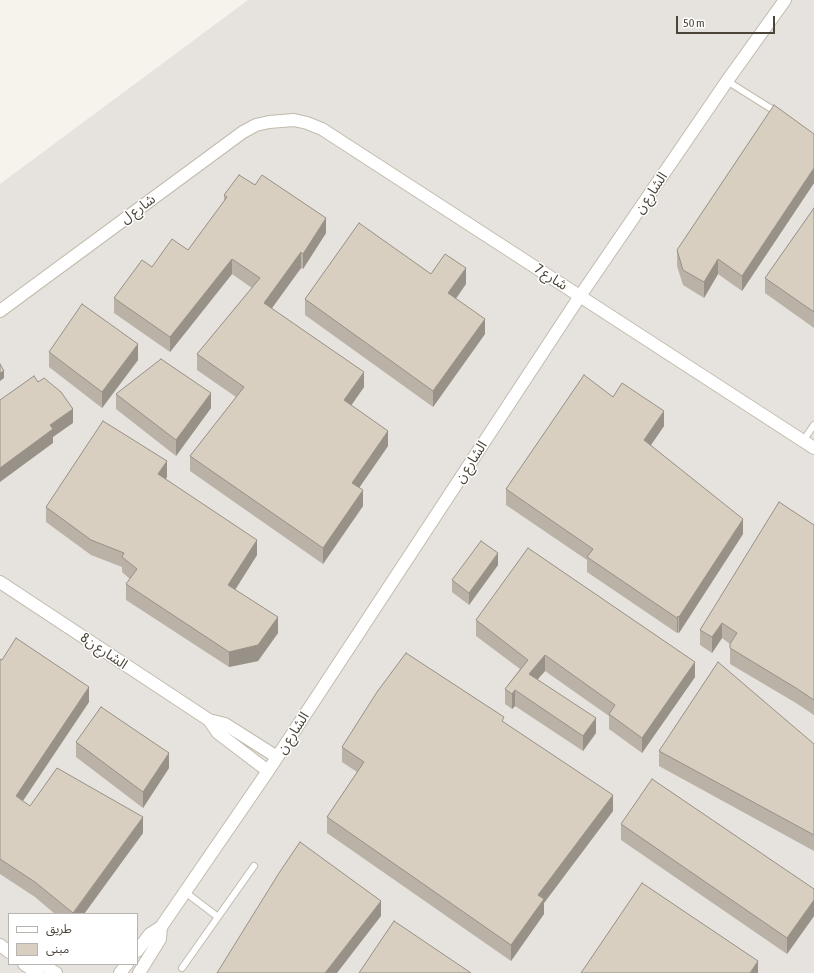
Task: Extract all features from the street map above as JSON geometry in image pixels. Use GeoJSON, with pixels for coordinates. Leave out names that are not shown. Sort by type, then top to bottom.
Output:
{"type":"FeatureCollection","features":[{"type":"Feature","properties":{"kind":"street","name":"الشارع ن"},"geometry":{"type":"LineString","coordinates":[[138,951],[150,934],[161,927],[268,771],[580,296],[727,81],[785,0]]}},
{"type":"Feature","properties":{"kind":"street","name":"شارع 7"},"geometry":{"type":"LineString","coordinates":[[283,120],[294,120],[322,129],[814,448]]}},
{"type":"Feature","properties":{"kind":"street","name":"شارع ل"},"geometry":{"type":"LineString","coordinates":[[0,311],[243,132],[256,125],[283,120]]}},
{"type":"Feature","properties":{"kind":"street","name":"الشارع ن8"},"geometry":{"type":"LineString","coordinates":[[0,582],[209,720],[225,724],[277,757]]}},
{"type":"Feature","properties":{"kind":"street","name":"الشارع ن8"},"geometry":{"type":"LineString","coordinates":[[209,720],[218,733],[268,771]]}},
{"type":"Feature","properties":{"kind":"street","name":"الشارع ن"},"geometry":{"type":"LineString","coordinates":[[138,973],[160,939],[161,927]]}},
{"type":"Feature","properties":{"kind":"street"},"geometry":{"type":"LineString","coordinates":[[0,944],[8,951]]}},
{"type":"Feature","properties":{"kind":"street"},"geometry":{"type":"LineString","coordinates":[[25,965],[37,973]]}},
{"type":"Feature","properties":{"kind":"street"},"geometry":{"type":"LineString","coordinates":[[43,965],[56,973]]}},
{"type":"Feature","properties":{"kind":"street"},"geometry":{"type":"LineString","coordinates":[[120,973],[126,965]]}},
{"type":"Feature","properties":{"kind":"lane"},"geometry":{"type":"LineString","coordinates":[[727,81],[780,115]]}},
{"type":"Feature","properties":{"kind":"lane"},"geometry":{"type":"LineString","coordinates":[[803,441],[814,425]]}},
{"type":"Feature","properties":{"kind":"lane"},"geometry":{"type":"LineString","coordinates":[[182,968],[254,866]]}},
{"type":"Feature","properties":{"kind":"lane"},"geometry":{"type":"LineString","coordinates":[[185,892],[218,917]]}},
{"type":"Feature","properties":{"kind":"shaded area"},"geometry":{"type":"Polygon","coordinates":[[[248,0],[814,0],[814,973],[0,973],[0,184],[248,0]]]}},
{"type":"Feature","properties":{"kind":"building"},"geometry":{"type":"Polygon","coordinates":[[[774,105],[814,134],[814,168],[742,276],[718,259],[704,282],[683,270],[677,250],[774,105]]]}},
{"type":"Feature","properties":{"kind":"building"},"geometry":{"type":"Polygon","coordinates":[[[239,175],[255,185],[262,175],[326,218],[303,254],[301,252],[264,303],[364,372],[344,400],[388,431],[352,483],[363,490],[323,548],[190,456],[244,387],[197,354],[260,278],[232,259],[170,337],[114,298],[142,260],[152,267],[172,239],[188,250],[227,197],[224,195],[239,175]]]}},
{"type":"Feature","properties":{"kind":"building"},"geometry":{"type":"Polygon","coordinates":[[[814,208],[814,312],[765,278],[814,208]]]}},
{"type":"Feature","properties":{"kind":"building"},"geometry":{"type":"Polygon","coordinates":[[[359,223],[431,274],[445,254],[466,268],[448,293],[485,319],[433,391],[305,299],[359,223]]]}},
{"type":"Feature","properties":{"kind":"building"},"geometry":{"type":"Polygon","coordinates":[[[82,304],[138,344],[102,392],[49,352],[82,304]]]}},
{"type":"Feature","properties":{"kind":"building"},"geometry":{"type":"Polygon","coordinates":[[[161,359],[211,393],[176,440],[116,394],[161,359]]]}},
{"type":"Feature","properties":{"kind":"building"},"geometry":{"type":"Polygon","coordinates":[[[0,364],[4,371],[0,373],[0,364]]]}},
{"type":"Feature","properties":{"kind":"building"},"geometry":{"type":"Polygon","coordinates":[[[584,375],[613,397],[622,383],[664,411],[644,440],[743,519],[677,618],[587,557],[593,549],[506,489],[584,375]]]}},
{"type":"Feature","properties":{"kind":"building"},"geometry":{"type":"Polygon","coordinates":[[[34,376],[38,382],[44,378],[61,392],[73,409],[50,425],[53,429],[0,468],[0,400],[34,376]]]}},
{"type":"Feature","properties":{"kind":"building"},"geometry":{"type":"Polygon","coordinates":[[[103,421],[167,461],[158,474],[257,540],[228,585],[278,617],[258,645],[229,652],[126,584],[137,569],[122,557],[124,553],[91,540],[46,507],[103,421]]]}},
{"type":"Feature","properties":{"kind":"building"},"geometry":{"type":"Polygon","coordinates":[[[779,502],[814,525],[814,700],[730,648],[730,644],[737,633],[722,623],[712,637],[700,630],[779,502]]]}},
{"type":"Feature","properties":{"kind":"building"},"geometry":{"type":"Polygon","coordinates":[[[481,541],[498,553],[469,593],[452,580],[481,541]]]}},
{"type":"Feature","properties":{"kind":"building"},"geometry":{"type":"Polygon","coordinates":[[[528,548],[695,662],[642,738],[609,714],[615,705],[545,655],[529,674],[596,718],[583,736],[515,690],[512,694],[505,689],[528,660],[476,620],[528,548]]]}},
{"type":"Feature","properties":{"kind":"building"},"geometry":{"type":"Polygon","coordinates":[[[16,638],[89,687],[16,796],[30,806],[57,768],[143,817],[73,913],[35,882],[0,859],[0,659],[2,660],[16,638]]]}},
{"type":"Feature","properties":{"kind":"building"},"geometry":{"type":"Polygon","coordinates":[[[406,653],[504,717],[502,721],[613,795],[538,895],[544,899],[511,945],[327,817],[364,762],[342,747],[377,692],[406,653]]]}},
{"type":"Feature","properties":{"kind":"building"},"geometry":{"type":"Polygon","coordinates":[[[718,662],[814,744],[814,835],[659,751],[718,662]]]}},
{"type":"Feature","properties":{"kind":"building"},"geometry":{"type":"Polygon","coordinates":[[[101,707],[169,753],[143,792],[76,742],[101,707]]]}},
{"type":"Feature","properties":{"kind":"building"},"geometry":{"type":"Polygon","coordinates":[[[652,779],[814,889],[814,900],[787,938],[621,824],[652,779]]]}},
{"type":"Feature","properties":{"kind":"building"},"geometry":{"type":"Polygon","coordinates":[[[300,842],[381,901],[325,973],[217,973],[279,873],[300,842]]]}},
{"type":"Feature","properties":{"kind":"building"},"geometry":{"type":"Polygon","coordinates":[[[642,883],[758,961],[750,973],[581,973],[642,883]]]}},
{"type":"Feature","properties":{"kind":"building"},"geometry":{"type":"Polygon","coordinates":[[[394,921],[471,973],[359,973],[394,921]]]}}]}
